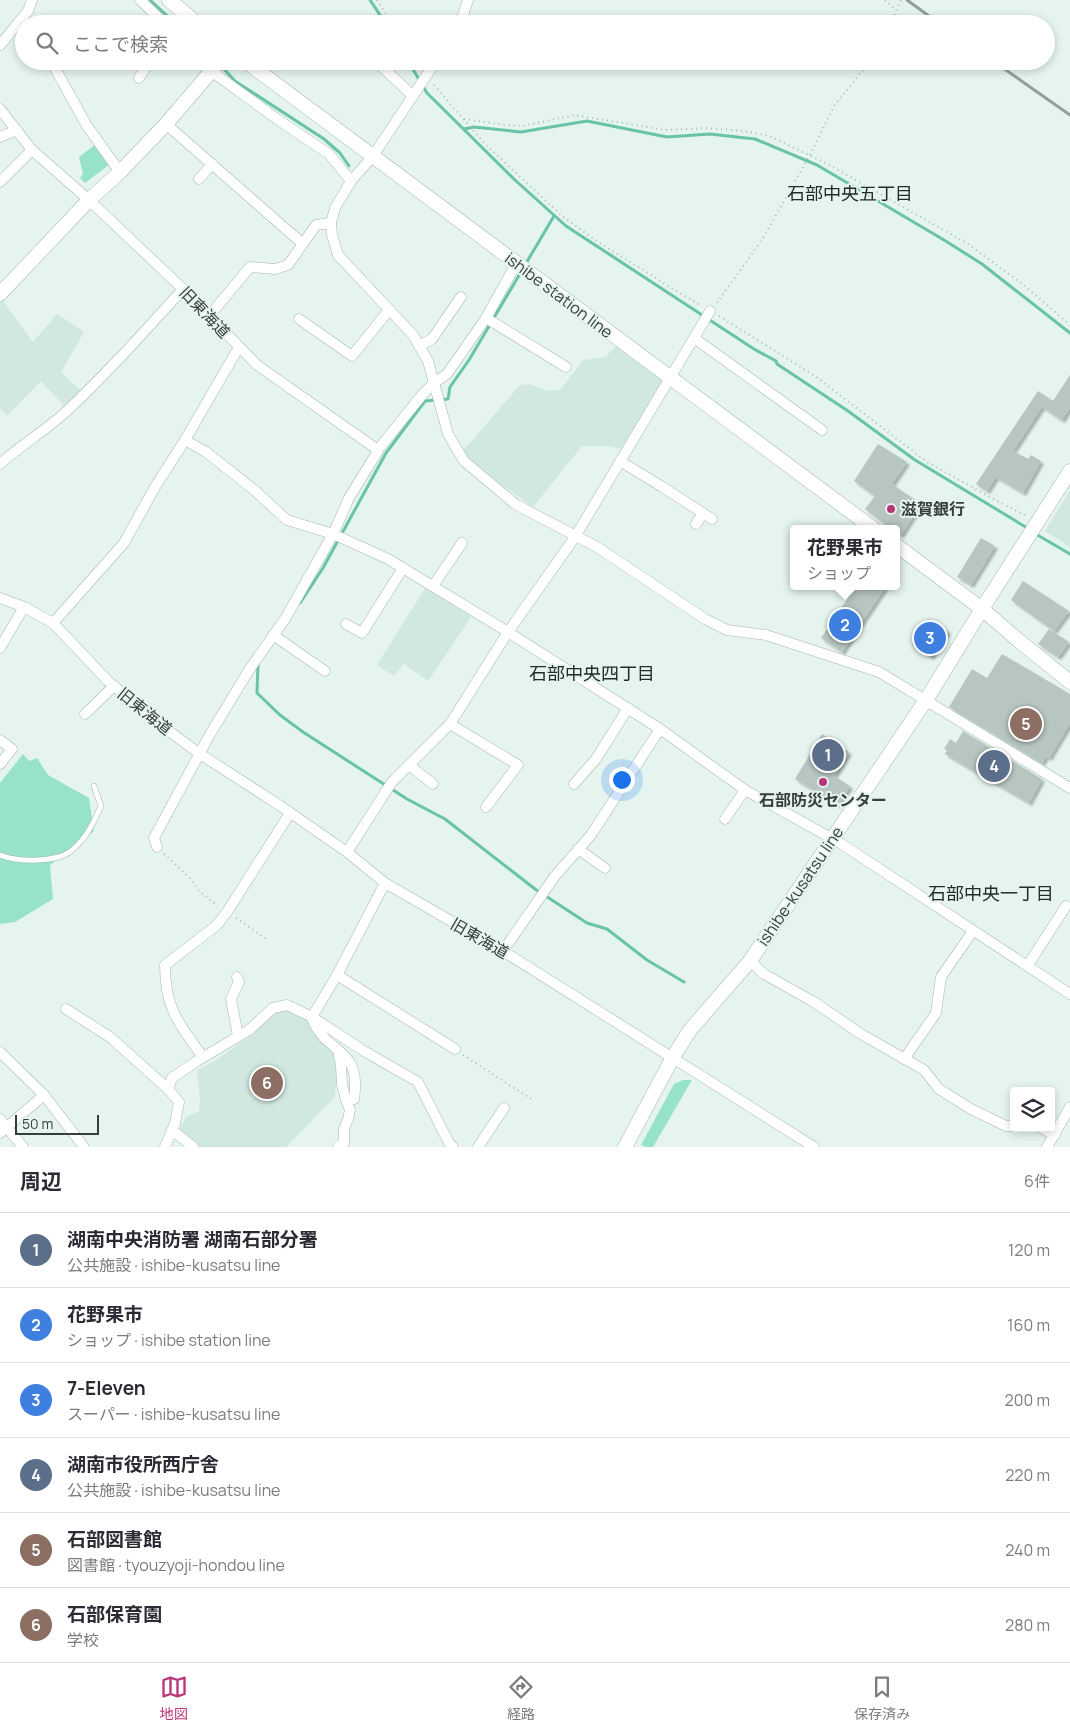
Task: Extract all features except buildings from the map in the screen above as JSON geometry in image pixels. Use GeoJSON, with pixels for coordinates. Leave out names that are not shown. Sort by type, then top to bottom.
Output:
{"type":"FeatureCollection","features":[{"type":"Feature","properties":{"kind":"main road"},"geometry":{"type":"LineString","coordinates":[[169,0],[187,15]]}},
{"type":"Feature","properties":{"kind":"main road"},"geometry":{"type":"LineString","coordinates":[[1,291],[166,124],[206,70]]}},
{"type":"Feature","properties":{"kind":"main road","name":"ishibe station line"},"geometry":{"type":"LineString","coordinates":[[257,70],[869,525]]}},
{"type":"Feature","properties":{"kind":"main road","name":"ishibe-kusatsu line"},"geometry":{"type":"LineString","coordinates":[[625,1147],[673,1057],[690,1030],[750,961],[926,700],[1070,470]]}},
{"type":"Feature","properties":{"kind":"main road"},"geometry":{"type":"LineString","coordinates":[[900,548],[982,609],[1070,682]]}},
{"type":"Feature","properties":{"kind":"street"},"geometry":{"type":"LineString","coordinates":[[29,15],[32,0]]}},
{"type":"Feature","properties":{"kind":"street"},"geometry":{"type":"LineString","coordinates":[[140,0],[156,15]]}},
{"type":"Feature","properties":{"kind":"street"},"geometry":{"type":"LineString","coordinates":[[464,15],[468,0]]}},
{"type":"Feature","properties":{"kind":"street"},"geometry":{"type":"LineString","coordinates":[[0,46],[15,32]]}},
{"type":"Feature","properties":{"kind":"street"},"geometry":{"type":"LineString","coordinates":[[56,70],[87,126],[120,172]]}},
{"type":"Feature","properties":{"kind":"street"},"geometry":{"type":"LineString","coordinates":[[139,78],[144,70]]}},
{"type":"Feature","properties":{"kind":"street"},"geometry":{"type":"LineString","coordinates":[[218,70],[277,119],[330,154],[351,181]]}},
{"type":"Feature","properties":{"kind":"street"},"geometry":{"type":"LineString","coordinates":[[386,70],[414,96]]}},
{"type":"Feature","properties":{"kind":"street"},"geometry":{"type":"LineString","coordinates":[[429,70],[373,156],[351,181],[335,208],[331,223],[332,236],[338,255],[414,335],[428,361],[448,434],[464,461],[515,504],[597,547],[706,619],[727,630],[766,635],[879,672],[1070,788]]}},
{"type":"Feature","properties":{"kind":"street","name":"旧東海道"},"geometry":{"type":"LineString","coordinates":[[0,109],[32,150],[89,200],[184,289],[239,347],[186,440],[155,487],[124,543],[53,623],[114,686],[158,723],[200,754],[347,852],[385,883],[503,951],[812,1146]]}},
{"type":"Feature","properties":{"kind":"street"},"geometry":{"type":"LineString","coordinates":[[166,124],[304,244]]}},
{"type":"Feature","properties":{"kind":"street"},"geometry":{"type":"LineString","coordinates":[[0,137],[17,130]]}},
{"type":"Feature","properties":{"kind":"street"},"geometry":{"type":"LineString","coordinates":[[0,182],[32,150]]}},
{"type":"Feature","properties":{"kind":"street"},"geometry":{"type":"LineString","coordinates":[[199,179],[212,164]]}},
{"type":"Feature","properties":{"kind":"street"},"geometry":{"type":"LineString","coordinates":[[210,315],[250,267],[275,269],[288,265],[316,225],[331,223]]}},
{"type":"Feature","properties":{"kind":"street"},"geometry":{"type":"LineString","coordinates":[[157,847],[154,838],[200,754],[249,670],[285,618],[333,534],[349,498],[378,450],[422,395],[447,374],[486,318],[516,264]]}},
{"type":"Feature","properties":{"kind":"street"},"geometry":{"type":"LineString","coordinates":[[0,464],[14,451],[68,411],[184,289]]}},
{"type":"Feature","properties":{"kind":"street"},"geometry":{"type":"LineString","coordinates":[[419,346],[432,339],[461,298]]}},
{"type":"Feature","properties":{"kind":"street"},"geometry":{"type":"LineString","coordinates":[[299,318],[352,356],[389,310]]}},
{"type":"Feature","properties":{"kind":"street"},"geometry":{"type":"LineString","coordinates":[[347,852],[392,782],[450,724],[508,632],[575,537],[710,310]]}},
{"type":"Feature","properties":{"kind":"street"},"geometry":{"type":"LineString","coordinates":[[486,318],[566,367]]}},
{"type":"Feature","properties":{"kind":"street"},"geometry":{"type":"LineString","coordinates":[[694,338],[822,430]]}},
{"type":"Feature","properties":{"kind":"street"},"geometry":{"type":"LineString","coordinates":[[239,347],[257,365],[378,450]]}},
{"type":"Feature","properties":{"kind":"street"},"geometry":{"type":"LineString","coordinates":[[186,440],[206,452],[253,489],[287,520],[333,534],[388,559],[433,586],[628,708],[744,790],[832,838],[1070,994]]}},
{"type":"Feature","properties":{"kind":"street"},"geometry":{"type":"LineString","coordinates":[[620,461],[707,516],[696,524]]}},
{"type":"Feature","properties":{"kind":"street"},"geometry":{"type":"LineString","coordinates":[[433,586],[462,543]]}},
{"type":"Feature","properties":{"kind":"street"},"geometry":{"type":"LineString","coordinates":[[346,624],[362,633],[403,568]]}},
{"type":"Feature","properties":{"kind":"street"},"geometry":{"type":"LineString","coordinates":[[0,598],[24,607],[53,623]]}},
{"type":"Feature","properties":{"kind":"street"},"geometry":{"type":"LineString","coordinates":[[0,648],[24,607]]}},
{"type":"Feature","properties":{"kind":"street"},"geometry":{"type":"LineString","coordinates":[[273,635],[325,671]]}},
{"type":"Feature","properties":{"kind":"street"},"geometry":{"type":"LineString","coordinates":[[85,714],[114,686]]}},
{"type":"Feature","properties":{"kind":"street"},"geometry":{"type":"LineString","coordinates":[[574,784],[596,759],[628,708]]}},
{"type":"Feature","properties":{"kind":"street"},"geometry":{"type":"LineString","coordinates":[[450,724],[518,765],[486,807]]}},
{"type":"Feature","properties":{"kind":"street"},"geometry":{"type":"LineString","coordinates":[[503,951],[555,876],[590,834],[660,729]]}},
{"type":"Feature","properties":{"kind":"street"},"geometry":{"type":"LineString","coordinates":[[0,740],[12,749],[0,764]]}},
{"type":"Feature","properties":{"kind":"street"},"geometry":{"type":"LineString","coordinates":[[408,766],[433,784]]}},
{"type":"Feature","properties":{"kind":"street"},"geometry":{"type":"LineString","coordinates":[[725,818],[744,790]]}},
{"type":"Feature","properties":{"kind":"street"},"geometry":{"type":"LineString","coordinates":[[203,1057],[182,1029],[172,1010],[165,986],[165,964],[217,925],[290,813]]}},
{"type":"Feature","properties":{"kind":"street"},"geometry":{"type":"LineString","coordinates":[[578,849],[605,868]]}},
{"type":"Feature","properties":{"kind":"street"},"geometry":{"type":"LineString","coordinates":[[354,1099],[356,1087],[354,1069],[348,1058],[315,1026],[312,1017],[337,975],[385,883]]}},
{"type":"Feature","properties":{"kind":"street"},"geometry":{"type":"LineString","coordinates":[[1028,965],[1066,906]]}},
{"type":"Feature","properties":{"kind":"street"},"geometry":{"type":"LineString","coordinates":[[904,1059],[936,1013],[941,977],[974,931]]}},
{"type":"Feature","properties":{"kind":"street"},"geometry":{"type":"LineString","coordinates":[[750,961],[764,974],[814,1002],[861,1034],[924,1070],[939,1089],[971,1109],[1006,1126],[1010,1126]]}},
{"type":"Feature","properties":{"kind":"street"},"geometry":{"type":"LineString","coordinates":[[337,975],[454,1050]]}},
{"type":"Feature","properties":{"kind":"street"},"geometry":{"type":"LineString","coordinates":[[237,977],[239,982],[231,999],[238,1036]]}},
{"type":"Feature","properties":{"kind":"street"},"geometry":{"type":"LineString","coordinates":[[168,1089],[172,1078],[249,1030],[273,1008],[287,1005],[312,1017],[364,1051],[418,1082],[449,1143],[453,1147]]}},
{"type":"Feature","properties":{"kind":"street"},"geometry":{"type":"LineString","coordinates":[[66,1009],[110,1037],[168,1089],[179,1102],[172,1130],[165,1147]]}},
{"type":"Feature","properties":{"kind":"street"},"geometry":{"type":"LineString","coordinates":[[338,1050],[342,1085],[350,1110],[344,1129],[344,1142],[338,1147]]}},
{"type":"Feature","properties":{"kind":"street"},"geometry":{"type":"LineString","coordinates":[[0,1052],[44,1095],[84,1147]]}},
{"type":"Feature","properties":{"kind":"street"},"geometry":{"type":"LineString","coordinates":[[4,1130],[44,1095]]}},
{"type":"Feature","properties":{"kind":"street"},"geometry":{"type":"LineString","coordinates":[[1047,1147],[1070,1107]]}},
{"type":"Feature","properties":{"kind":"street"},"geometry":{"type":"LineString","coordinates":[[478,1147],[504,1108]]}},
{"type":"Feature","properties":{"kind":"street"},"geometry":{"type":"LineString","coordinates":[[0,1119],[4,1130],[23,1147]]}},
{"type":"Feature","properties":{"kind":"street"},"geometry":{"type":"LineString","coordinates":[[172,1130],[193,1147]]}},
{"type":"Feature","properties":{"kind":"street"},"geometry":{"type":"LineString","coordinates":[[1049,1132],[1055,1135]]}},
{"type":"Feature","properties":{"kind":"lane"},"geometry":{"type":"LineString","coordinates":[[0,855],[13,860],[47,860],[71,852],[91,829],[101,806],[94,786]]}},
{"type":"Feature","properties":{"kind":"path"},"geometry":{"type":"LineString","coordinates":[[377,0],[386,15]]}},
{"type":"Feature","properties":{"kind":"path"},"geometry":{"type":"LineString","coordinates":[[885,0],[896,10]]}},
{"type":"Feature","properties":{"kind":"path"},"geometry":{"type":"LineString","coordinates":[[894,15],[901,0]]}},
{"type":"Feature","properties":{"kind":"path"},"geometry":{"type":"LineString","coordinates":[[421,70],[486,145],[562,216],[595,240],[814,376],[927,462],[1037,522]]}},
{"type":"Feature","properties":{"kind":"path"},"geometry":{"type":"LineString","coordinates":[[710,310],[728,290],[763,238],[810,155],[834,106],[863,70]]}},
{"type":"Feature","properties":{"kind":"path"},"geometry":{"type":"LineString","coordinates":[[463,119],[522,126],[574,115],[666,130],[706,128],[744,131],[769,136],[810,155],[879,192],[968,244],[1025,286],[1070,325]]}},
{"type":"Feature","properties":{"kind":"path"},"geometry":{"type":"LineString","coordinates":[[157,847],[192,879],[198,890],[268,940]]}},
{"type":"Feature","properties":{"kind":"path"},"geometry":{"type":"LineString","coordinates":[[454,1050],[533,1100]]}},
{"type":"Feature","properties":{"kind":"shaded area"},"geometry":{"type":"Polygon","coordinates":[[[2,300],[33,342],[57,314],[84,332],[61,372],[81,391],[64,406],[41,381],[7,416],[0,408],[0,303],[2,300]]]}},
{"type":"Feature","properties":{"kind":"shaded area"},"geometry":{"type":"Polygon","coordinates":[[[618,345],[665,381],[623,449],[606,446],[582,446],[533,507],[472,463],[463,451],[520,385],[529,384],[548,391],[560,390],[583,360],[605,357],[618,345]]]}},
{"type":"Feature","properties":{"kind":"shaded area"},"geometry":{"type":"Polygon","coordinates":[[[1070,490],[1070,547],[1045,531],[1070,490]]]}},
{"type":"Feature","properties":{"kind":"shaded area"},"geometry":{"type":"Polygon","coordinates":[[[426,587],[471,617],[428,681],[404,664],[394,676],[377,665],[426,587]]]}},
{"type":"Feature","properties":{"kind":"shaded area"},"geometry":{"type":"Polygon","coordinates":[[[288,1010],[306,1019],[328,1043],[337,1062],[335,1097],[286,1147],[197,1147],[179,1130],[186,1117],[199,1111],[200,1100],[197,1070],[213,1062],[252,1035],[273,1012],[288,1010]]]}},
{"type":"Feature","properties":{"kind":"green space"},"geometry":{"type":"Polygon","coordinates":[[[96,144],[110,164],[85,183],[80,178],[83,174],[79,157],[96,144]]]}},
{"type":"Feature","properties":{"kind":"green space"},"geometry":{"type":"Polygon","coordinates":[[[23,754],[29,761],[37,758],[48,775],[89,798],[94,831],[50,865],[53,899],[15,922],[0,924],[0,783],[23,754]]]}},
{"type":"Feature","properties":{"kind":"green space"},"geometry":{"type":"Polygon","coordinates":[[[683,1080],[692,1080],[653,1147],[641,1145],[674,1084],[683,1080]]]}},
{"type":"Feature","properties":{"kind":"waterway"},"geometry":{"type":"LineString","coordinates":[[150,0],[166,15]]}},
{"type":"Feature","properties":{"kind":"waterway"},"geometry":{"type":"LineString","coordinates":[[370,0],[380,15]]}},
{"type":"Feature","properties":{"kind":"waterway"},"geometry":{"type":"LineString","coordinates":[[225,70],[235,81],[324,139],[340,153],[349,166]]}},
{"type":"Feature","properties":{"kind":"waterway"},"geometry":{"type":"LineString","coordinates":[[413,70],[427,93],[515,180],[566,226],[754,349],[776,361],[777,364],[848,411],[915,460],[1029,529]]}},
{"type":"Feature","properties":{"kind":"waterway"},"geometry":{"type":"LineString","coordinates":[[464,129],[474,127],[521,132],[587,121],[667,137],[710,134],[755,139],[817,165],[944,240],[982,264],[1070,333]]}},
{"type":"Feature","properties":{"kind":"waterway"},"geometry":{"type":"LineString","coordinates":[[525,265],[554,216]]}},
{"type":"Feature","properties":{"kind":"waterway"},"geometry":{"type":"LineString","coordinates":[[300,603],[323,568],[386,453],[425,401],[448,399],[450,387],[469,360],[521,272]]}},
{"type":"Feature","properties":{"kind":"waterway"},"geometry":{"type":"LineString","coordinates":[[1034,533],[1070,554]]}},
{"type":"Feature","properties":{"kind":"waterway"},"geometry":{"type":"LineString","coordinates":[[258,664],[257,693],[280,715],[407,799],[445,819],[535,889],[587,923],[607,929],[647,960],[684,982]]}},
{"type":"Feature","properties":{"kind":"railway"},"geometry":{"type":"LineString","coordinates":[[907,0],[928,15]]}},
{"type":"Feature","properties":{"kind":"railway"},"geometry":{"type":"LineString","coordinates":[[1006,70],[1070,115]]}},
{"type":"Feature","properties":{"kind":"place","name":"滋賀銀行"},"geometry":{"type":"Point","coordinates":[891,509]}},
{"type":"Feature","properties":{"kind":"place","name":"花野果市"},"geometry":{"type":"Point","coordinates":[845,625]}},
{"type":"Feature","properties":{"kind":"place","name":"7-Eleven"},"geometry":{"type":"Point","coordinates":[930,638]}},
{"type":"Feature","properties":{"kind":"place","name":"石部図書館"},"geometry":{"type":"Point","coordinates":[1026,724]}},
{"type":"Feature","properties":{"kind":"place","name":"湖南中央消防署 湖南石部分署"},"geometry":{"type":"Point","coordinates":[828,755]}},
{"type":"Feature","properties":{"kind":"place","name":"湖南市役所西庁舎"},"geometry":{"type":"Point","coordinates":[994,766]}},
{"type":"Feature","properties":{"kind":"place","name":"石部防災センター"},"geometry":{"type":"Point","coordinates":[823,782]}},
{"type":"Feature","properties":{"kind":"place","name":"石部保育園"},"geometry":{"type":"Point","coordinates":[267,1083]}},
{"type":"Feature","properties":{"kind":"district","name":"石部中央五丁目"},"geometry":{"type":"Point","coordinates":[850,194]}},
{"type":"Feature","properties":{"kind":"district","name":"石部中央四丁目"},"geometry":{"type":"Point","coordinates":[592,674]}},
{"type":"Feature","properties":{"kind":"district","name":"石部中央一丁目"},"geometry":{"type":"Point","coordinates":[991,894]}}]}
